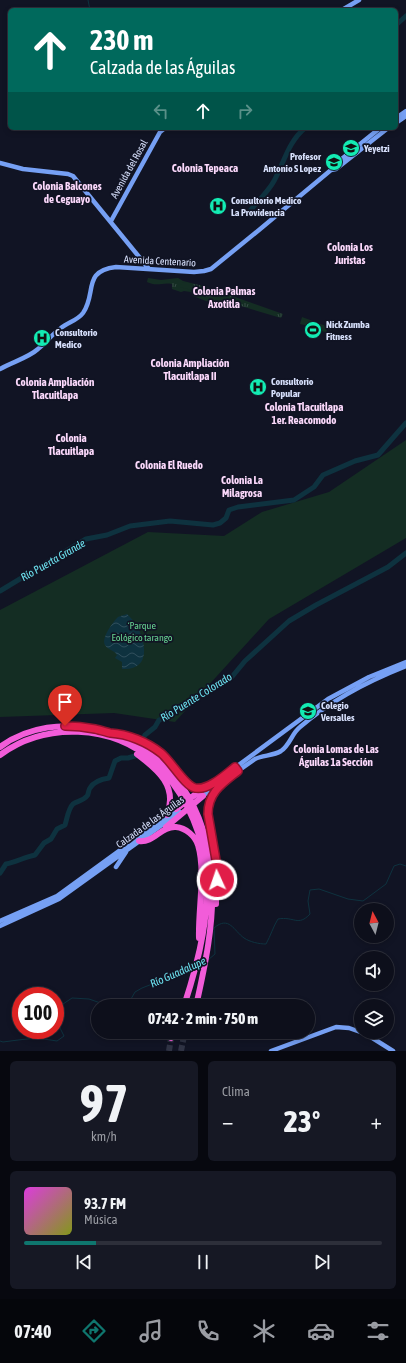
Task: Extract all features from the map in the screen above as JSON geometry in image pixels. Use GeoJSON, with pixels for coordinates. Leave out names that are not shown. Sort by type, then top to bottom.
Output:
{"type":"FeatureCollection","features":[{"type":"Feature","properties":{"kind":"highway"},"geometry":{"type":"LineString","coordinates":[[0,747],[17,737],[50,727],[126,735],[152,747],[167,758],[168,785],[171,799],[167,815]]}},
{"type":"Feature","properties":{"kind":"highway"},"geometry":{"type":"LineString","coordinates":[[0,755],[19,743],[34,737],[76,729],[118,740],[151,765],[185,781],[194,788],[204,788],[220,782]]}},
{"type":"Feature","properties":{"kind":"highway"},"geometry":{"type":"LineString","coordinates":[[168,772],[191,815],[208,860],[216,903],[198,999]]}},
{"type":"Feature","properties":{"kind":"highway"},"geometry":{"type":"LineString","coordinates":[[185,781],[198,796]]}},
{"type":"Feature","properties":{"kind":"highway"},"geometry":{"type":"LineString","coordinates":[[186,999],[191,985],[204,926],[208,860],[208,810],[211,797],[220,782]]}},
{"type":"Feature","properties":{"kind":"highway"},"geometry":{"type":"LineString","coordinates":[[140,841],[148,840],[175,821],[182,808],[198,796],[204,788]]}},
{"type":"Feature","properties":{"kind":"highway"},"geometry":{"type":"LineString","coordinates":[[175,821],[191,831],[198,843]]}},
{"type":"Feature","properties":{"kind":"highway"},"geometry":{"type":"LineString","coordinates":[[165,828],[178,827],[186,830],[194,837],[208,860]]}},
{"type":"Feature","properties":{"kind":"main road"},"geometry":{"type":"LineString","coordinates":[[345,8],[359,0]]}},
{"type":"Feature","properties":{"kind":"main road","name":"Avenida del Rosal"},"geometry":{"type":"LineString","coordinates":[[110,221],[162,130]]}},
{"type":"Feature","properties":{"kind":"main road","name":"Avenida Centenario"},"geometry":{"type":"LineString","coordinates":[[0,369],[34,352],[62,327],[79,318],[85,309],[93,281],[99,272],[116,267],[201,272],[211,269],[260,230],[302,192],[378,130]]}},
{"type":"Feature","properties":{"kind":"main road","name":"Avenida Centenario"},"geometry":{"type":"LineString","coordinates":[[330,170],[336,168],[385,130]]}},
{"type":"Feature","properties":{"kind":"main road"},"geometry":{"type":"LineString","coordinates":[[0,164],[23,169],[68,174],[73,176],[149,269]]}},
{"type":"Feature","properties":{"kind":"main road","name":"Calzada de las Águilas"},"geometry":{"type":"LineString","coordinates":[[198,796],[220,782],[263,747],[328,699],[369,677],[406,662]]}},
{"type":"Feature","properties":{"kind":"main road","name":"Calzada de las Águilas"},"geometry":{"type":"LineString","coordinates":[[237,769],[259,757],[267,756],[282,750],[299,727],[353,690],[373,679],[406,666]]}},
{"type":"Feature","properties":{"kind":"main road"},"geometry":{"type":"LineString","coordinates":[[288,728],[292,729],[294,733]]}},
{"type":"Feature","properties":{"kind":"main road"},"geometry":{"type":"LineString","coordinates":[[263,747],[262,753],[267,756]]}},
{"type":"Feature","properties":{"kind":"main road","name":"Calzada de las Águilas"},"geometry":{"type":"LineString","coordinates":[[0,921],[57,896],[167,815],[182,808]]}},
{"type":"Feature","properties":{"kind":"main road","name":"Calzada de las Águilas"},"geometry":{"type":"LineString","coordinates":[[0,926],[59,899],[140,841],[182,808]]}},
{"type":"Feature","properties":{"kind":"main road"},"geometry":{"type":"LineString","coordinates":[[116,867],[127,850]]}},
{"type":"Feature","properties":{"kind":"main road"},"geometry":{"type":"LineString","coordinates":[[271,1051],[336,1026],[349,1028],[366,1034],[393,1051]]}},
{"type":"Feature","properties":{"kind":"green space"},"geometry":{"type":"Polygon","coordinates":[[[148,278],[161,280],[178,278],[183,281],[207,287],[283,314],[281,318],[234,304],[206,301],[193,296],[191,292],[181,292],[172,289],[172,284],[147,282],[148,278]]]}},
{"type":"Feature","properties":{"kind":"green space"},"geometry":{"type":"Polygon","coordinates":[[[182,282],[190,283],[198,292],[180,287],[182,282]]]}},
{"type":"Feature","properties":{"kind":"green space"},"geometry":{"type":"Polygon","coordinates":[[[302,317],[313,321],[309,326],[300,324],[302,317]]]}},
{"type":"Feature","properties":{"kind":"green space"},"geometry":{"type":"Polygon","coordinates":[[[316,323],[324,325],[328,333],[313,328],[313,324],[316,323]]]}},
{"type":"Feature","properties":{"kind":"green space","name":"´Parque Eológico tarango"},"geometry":{"type":"Polygon","coordinates":[[[406,440],[406,538],[269,619],[175,722],[114,713],[0,717],[0,610],[148,532],[224,536],[262,512],[329,492],[406,440]]]}},
{"type":"Feature","properties":{"kind":"water"},"geometry":{"type":"Polygon","coordinates":[[[127,614],[140,631],[144,646],[144,654],[138,665],[132,668],[122,669],[122,662],[115,658],[117,655],[106,647],[104,642],[108,630],[116,619],[127,614]]]}},
{"type":"Feature","properties":{"kind":"waterway"},"geometry":{"type":"LineString","coordinates":[[88,0],[90,8]]}},
{"type":"Feature","properties":{"kind":"waterway"},"geometry":{"type":"LineString","coordinates":[[398,23],[406,16]]}},
{"type":"Feature","properties":{"kind":"waterway"},"geometry":{"type":"LineString","coordinates":[[249,212],[272,185],[290,146],[303,130]]}},
{"type":"Feature","properties":{"kind":"waterway","name":"Río Puerta Grande"},"geometry":{"type":"LineString","coordinates":[[0,591],[86,539],[107,535],[130,526],[170,521],[213,525],[220,523],[226,518],[229,510],[238,507],[294,500],[314,487],[323,475],[355,461],[378,455],[406,423]]}},
{"type":"Feature","properties":{"kind":"waterway","name":"Río Puente Colorado"},"geometry":{"type":"LineString","coordinates":[[140,744],[145,735],[155,727],[159,720],[170,716],[180,706],[198,697],[215,685],[231,678],[245,661],[289,621],[388,567],[406,553]]}},
{"type":"Feature","properties":{"kind":"waterway","name":"Río Puente Colorado"},"geometry":{"type":"LineString","coordinates":[[0,873],[6,864],[35,855],[44,843],[51,839],[57,829],[65,825],[71,806],[85,798],[88,795],[89,789],[96,782],[109,778],[115,761],[121,758],[128,758],[138,755],[138,752]]}},
{"type":"Feature","properties":{"kind":"waterway","name":"Río Guadalupe"},"geometry":{"type":"LineString","coordinates":[[208,960],[215,954],[214,928],[219,924],[224,923],[231,926],[246,939],[260,944],[266,944],[278,919],[283,918],[299,921],[306,918],[310,914],[308,901],[310,890],[319,889],[348,899],[363,901],[386,884],[394,866],[400,864],[406,866]]}},
{"type":"Feature","properties":{"kind":"waterway","name":"Río Guadalupe"},"geometry":{"type":"LineString","coordinates":[[131,999],[135,992],[142,988],[193,966]]}},
{"type":"Feature","properties":{"kind":"waterway","name":"Río Guadalupe"},"geometry":{"type":"LineString","coordinates":[[64,1003],[72,998],[91,1000]]}},
{"type":"Feature","properties":{"kind":"waterway","name":"Río Guadalupe"},"geometry":{"type":"LineString","coordinates":[[0,1041],[3,1042],[28,1039]]}},
{"type":"Feature","properties":{"kind":"waterway","name":"Río Guadalupe"},"geometry":{"type":"LineString","coordinates":[[44,1039],[57,1041],[60,1039]]}},
{"type":"Feature","properties":{"kind":"tunnel"},"geometry":{"type":"LineString","coordinates":[[169,1051],[171,1039]]}},
{"type":"Feature","properties":{"kind":"tunnel"},"geometry":{"type":"LineString","coordinates":[[181,1051],[183,1039]]}},
{"type":"Feature","properties":{"kind":"place","name":"Yeyetzi"},"geometry":{"type":"Point","coordinates":[351,148]}},
{"type":"Feature","properties":{"kind":"place","name":"Profesor Antonio S Lopez"},"geometry":{"type":"Point","coordinates":[334,162]}},
{"type":"Feature","properties":{"kind":"place","name":"Consultorio Medico La Providencia"},"geometry":{"type":"Point","coordinates":[218,206]}},
{"type":"Feature","properties":{"kind":"place","name":"Nick Zumba Fitness"},"geometry":{"type":"Point","coordinates":[313,330]}},
{"type":"Feature","properties":{"kind":"place","name":"Consultorio Medico"},"geometry":{"type":"Point","coordinates":[42,338]}},
{"type":"Feature","properties":{"kind":"place","name":"Consultorio Popular"},"geometry":{"type":"Point","coordinates":[258,387]}},
{"type":"Feature","properties":{"kind":"place","name":"Colegio Versalles"},"geometry":{"type":"Point","coordinates":[308,711]}},
{"type":"Feature","properties":{"kind":"district","name":"Colonia Tepeaca"},"geometry":{"type":"Point","coordinates":[205,168]}},
{"type":"Feature","properties":{"kind":"district","name":"Colonia Balcones de Ceguayo"},"geometry":{"type":"Point","coordinates":[67,192]}},
{"type":"Feature","properties":{"kind":"district","name":"Colonia Los Juristas"},"geometry":{"type":"Point","coordinates":[350,253]}},
{"type":"Feature","properties":{"kind":"district","name":"Colonia Palmas Axotitla"},"geometry":{"type":"Point","coordinates":[224,297]}},
{"type":"Feature","properties":{"kind":"district","name":"Colonia Ampliación Tlacuitlapa II"},"geometry":{"type":"Point","coordinates":[190,369]}},
{"type":"Feature","properties":{"kind":"district","name":"Colonia Ampliación Tlacuitlapa"},"geometry":{"type":"Point","coordinates":[55,388]}},
{"type":"Feature","properties":{"kind":"district","name":"Colonia Tlacuitlapa 1er. Reacomodo"},"geometry":{"type":"Point","coordinates":[304,413]}},
{"type":"Feature","properties":{"kind":"district","name":"Colonia Tlacuitlapa"},"geometry":{"type":"Point","coordinates":[71,444]}},
{"type":"Feature","properties":{"kind":"district","name":"Colonia El Ruedo"},"geometry":{"type":"Point","coordinates":[169,465]}},
{"type":"Feature","properties":{"kind":"district","name":"Colonia La Milagrosa"},"geometry":{"type":"Point","coordinates":[242,486]}},
{"type":"Feature","properties":{"kind":"district","name":"Colonia Lomas de Las Águilas 1a Sección"},"geometry":{"type":"Point","coordinates":[336,755]}},
{"type":"Feature","properties":{"kind":"route"},"geometry":{"type":"LineString","coordinates":[[65,726],[76,726],[126,735],[152,747],[161,753],[175,767],[185,781],[194,788],[204,788],[235,767],[238,771],[221,784],[213,793],[209,806],[208,814],[216,860],[217,880]]}}]}
